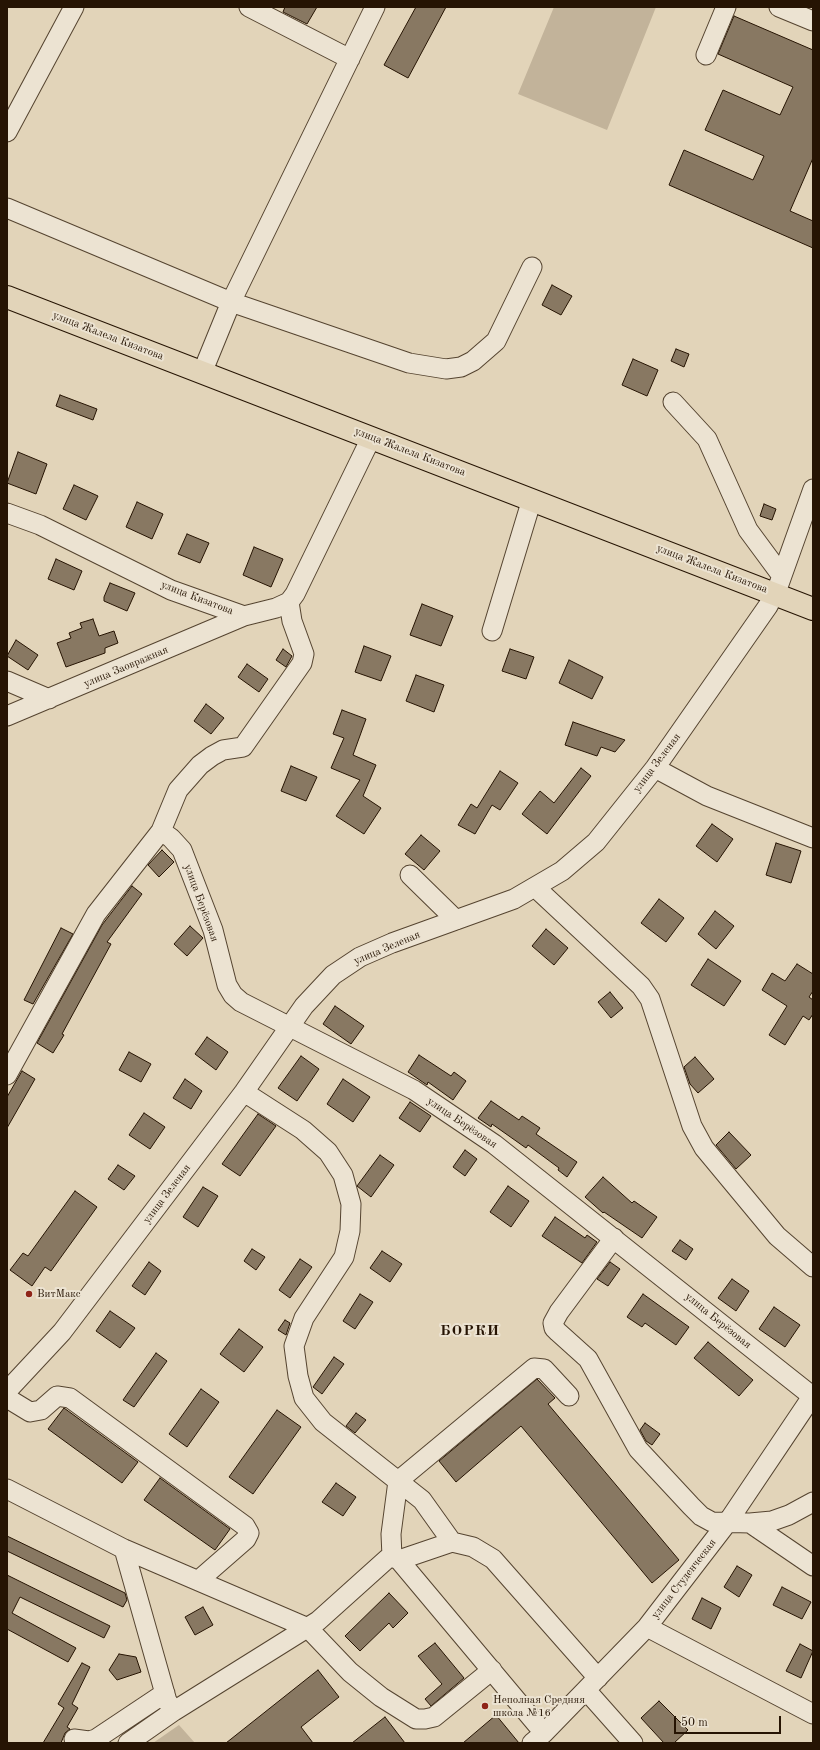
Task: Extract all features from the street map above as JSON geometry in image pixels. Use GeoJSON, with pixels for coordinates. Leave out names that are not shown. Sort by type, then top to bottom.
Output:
{"type":"FeatureCollection","features":[{"type":"Feature","properties":{"kind":"main road","name":"улица Жалела Кизатова"},"geometry":{"type":"LineString","coordinates":[[7,297],[532,499],[778,585],[813,609]]}},
{"type":"Feature","properties":{"kind":"street"},"geometry":{"type":"LineString","coordinates":[[7,132],[74,7]]}},
{"type":"Feature","properties":{"kind":"street"},"geometry":{"type":"LineString","coordinates":[[249,7],[350,59]]}},
{"type":"Feature","properties":{"kind":"street"},"geometry":{"type":"LineString","coordinates":[[202,373],[231,302],[375,7]]}},
{"type":"Feature","properties":{"kind":"street"},"geometry":{"type":"LineString","coordinates":[[706,55],[726,7]]}},
{"type":"Feature","properties":{"kind":"street"},"geometry":{"type":"LineString","coordinates":[[779,7],[813,21]]}},
{"type":"Feature","properties":{"kind":"street"},"geometry":{"type":"LineString","coordinates":[[7,208],[231,302],[409,364],[446,369],[461,367],[473,361],[496,341],[532,267]]}},
{"type":"Feature","properties":{"kind":"street"},"geometry":{"type":"LineString","coordinates":[[673,402],[707,439],[748,530],[778,585]]}},
{"type":"Feature","properties":{"kind":"street"},"geometry":{"type":"LineString","coordinates":[[7,1075],[96,914],[161,832],[178,790],[186,779],[212,756],[223,750],[243,747],[302,663],[304,654],[292,621],[289,602],[304,578],[371,438]]}},
{"type":"Feature","properties":{"kind":"street","name":"улица Зеленая"},"geometry":{"type":"LineString","coordinates":[[7,1391],[62,1332],[244,1092],[317,990],[333,974],[360,957],[514,899],[536,888],[562,872],[596,842],[655,768],[761,617],[778,585],[813,489]]}},
{"type":"Feature","properties":{"kind":"street"},"geometry":{"type":"LineString","coordinates":[[492,631],[532,499]]}},
{"type":"Feature","properties":{"kind":"street","name":"улица Кизатова"},"geometry":{"type":"LineString","coordinates":[[7,513],[40,525],[171,590],[244,616],[276,608],[289,602]]}},
{"type":"Feature","properties":{"kind":"street","name":"улица Заовражная"},"geometry":{"type":"LineString","coordinates":[[7,716],[244,616]]}},
{"type":"Feature","properties":{"kind":"street"},"geometry":{"type":"LineString","coordinates":[[7,681],[49,699]]}},
{"type":"Feature","properties":{"kind":"street"},"geometry":{"type":"LineString","coordinates":[[655,768],[706,796],[813,838]]}},
{"type":"Feature","properties":{"kind":"street","name":"улица Берёзовая"},"geometry":{"type":"LineString","coordinates":[[161,832],[171,838],[182,850],[213,930],[227,985],[233,995],[241,1002],[414,1090],[494,1144],[813,1396]]}},
{"type":"Feature","properties":{"kind":"street"},"geometry":{"type":"LineString","coordinates":[[410,875],[456,920]]}},
{"type":"Feature","properties":{"kind":"street"},"geometry":{"type":"LineString","coordinates":[[536,888],[641,986],[650,999],[692,1126],[704,1148],[777,1236],[813,1267]]}},
{"type":"Feature","properties":{"kind":"street"},"geometry":{"type":"LineString","coordinates":[[244,1092],[303,1130],[328,1152],[343,1175],[350,1204],[350,1231],[344,1257],[304,1318],[294,1346],[298,1376],[304,1398],[323,1422],[422,1500],[452,1542]]}},
{"type":"Feature","properties":{"kind":"street"},"geometry":{"type":"LineString","coordinates":[[614,1238],[559,1312],[553,1323],[554,1328],[588,1359],[638,1449],[701,1516],[712,1522],[750,1523],[772,1520],[789,1515],[813,1502]]}},
{"type":"Feature","properties":{"kind":"street"},"geometry":{"type":"LineString","coordinates":[[538,1738],[492,1670],[395,1559],[391,1534],[398,1481],[534,1368],[544,1369],[569,1396]]}},
{"type":"Feature","properties":{"kind":"street"},"geometry":{"type":"LineString","coordinates":[[7,1398],[30,1412],[41,1410],[57,1396],[70,1398],[241,1521],[249,1533],[246,1539],[199,1580]]}},
{"type":"Feature","properties":{"kind":"street","name":"улица Студенческая"},"geometry":{"type":"LineString","coordinates":[[538,1738],[647,1627],[727,1523],[813,1396]]}},
{"type":"Feature","properties":{"kind":"street"},"geometry":{"type":"LineString","coordinates":[[7,1489],[124,1549],[308,1628],[350,1672],[381,1697],[416,1719],[425,1719],[434,1716],[492,1670]]}},
{"type":"Feature","properties":{"kind":"street"},"geometry":{"type":"LineString","coordinates":[[750,1523],[813,1566]]}},
{"type":"Feature","properties":{"kind":"street"},"geometry":{"type":"LineString","coordinates":[[128,1743],[174,1711],[318,1621],[387,1559],[395,1559],[452,1542],[473,1547],[493,1559],[592,1684],[633,1743]]}},
{"type":"Feature","properties":{"kind":"street"},"geometry":{"type":"LineString","coordinates":[[124,1549],[167,1700],[174,1711]]}},
{"type":"Feature","properties":{"kind":"street"},"geometry":{"type":"LineString","coordinates":[[647,1627],[813,1714]]}},
{"type":"Feature","properties":{"kind":"street"},"geometry":{"type":"LineString","coordinates":[[74,1739],[89,1741],[96,1738],[165,1693]]}},
{"type":"Feature","properties":{"kind":"shaded area"},"geometry":{"type":"Polygon","coordinates":[[[554,7],[656,7],[607,130],[518,94],[554,7]]]}},
{"type":"Feature","properties":{"kind":"shaded area"},"geometry":{"type":"Polygon","coordinates":[[[179,1725],[195,1743],[153,1743],[179,1725]]]}},
{"type":"Feature","properties":{"kind":"building"},"geometry":{"type":"Polygon","coordinates":[[[285,7],[317,7],[307,24],[283,12],[285,7]]]}},
{"type":"Feature","properties":{"kind":"building"},"geometry":{"type":"Polygon","coordinates":[[[416,7],[446,7],[408,78],[384,65],[416,7]]]}},
{"type":"Feature","properties":{"kind":"building"},"geometry":{"type":"Polygon","coordinates":[[[734,16],[813,50],[813,158],[790,211],[813,221],[813,248],[669,185],[684,150],[753,180],[764,156],[705,130],[723,90],[780,115],[793,87],[718,54],[734,16]]]}},
{"type":"Feature","properties":{"kind":"building"},"geometry":{"type":"Polygon","coordinates":[[[552,285],[572,296],[561,315],[542,305],[552,285]]]}},
{"type":"Feature","properties":{"kind":"building"},"geometry":{"type":"Polygon","coordinates":[[[676,349],[689,354],[684,367],[671,361],[676,349]]]}},
{"type":"Feature","properties":{"kind":"building"},"geometry":{"type":"Polygon","coordinates":[[[633,359],[658,370],[647,396],[622,385],[633,359]]]}},
{"type":"Feature","properties":{"kind":"building"},"geometry":{"type":"Polygon","coordinates":[[[60,395],[97,409],[93,420],[56,406],[60,395]]]}},
{"type":"Feature","properties":{"kind":"building"},"geometry":{"type":"Polygon","coordinates":[[[18,452],[47,464],[36,494],[7,483],[18,452]]]}},
{"type":"Feature","properties":{"kind":"building"},"geometry":{"type":"Polygon","coordinates":[[[74,485],[98,496],[86,520],[63,509],[74,485]]]}},
{"type":"Feature","properties":{"kind":"building"},"geometry":{"type":"Polygon","coordinates":[[[137,502],[163,514],[152,539],[126,527],[137,502]]]}},
{"type":"Feature","properties":{"kind":"building"},"geometry":{"type":"Polygon","coordinates":[[[764,504],[776,509],[772,520],[760,516],[764,504]]]}},
{"type":"Feature","properties":{"kind":"building"},"geometry":{"type":"Polygon","coordinates":[[[187,534],[209,543],[200,563],[178,554],[187,534]]]}},
{"type":"Feature","properties":{"kind":"building"},"geometry":{"type":"Polygon","coordinates":[[[254,547],[283,559],[271,587],[243,575],[254,547]]]}},
{"type":"Feature","properties":{"kind":"building"},"geometry":{"type":"Polygon","coordinates":[[[56,559],[82,571],[74,590],[48,579],[56,559]]]}},
{"type":"Feature","properties":{"kind":"building"},"geometry":{"type":"Polygon","coordinates":[[[110,583],[135,593],[127,611],[104,601],[104,597],[110,583]]]}},
{"type":"Feature","properties":{"kind":"building"},"geometry":{"type":"Polygon","coordinates":[[[422,604],[453,616],[441,646],[410,635],[422,604]]]}},
{"type":"Feature","properties":{"kind":"building"},"geometry":{"type":"Polygon","coordinates":[[[93,619],[99,636],[114,631],[118,643],[105,648],[105,653],[66,667],[57,643],[71,638],[69,633],[82,628],[80,623],[93,619]]]}},
{"type":"Feature","properties":{"kind":"building"},"geometry":{"type":"Polygon","coordinates":[[[16,640],[38,655],[28,670],[7,656],[16,640]]]}},
{"type":"Feature","properties":{"kind":"building"},"geometry":{"type":"Polygon","coordinates":[[[364,646],[391,656],[381,681],[355,672],[364,646]]]}},
{"type":"Feature","properties":{"kind":"building"},"geometry":{"type":"Polygon","coordinates":[[[283,649],[292,656],[286,667],[276,660],[283,649]]]}},
{"type":"Feature","properties":{"kind":"building"},"geometry":{"type":"Polygon","coordinates":[[[510,649],[534,657],[526,679],[502,671],[510,649]]]}},
{"type":"Feature","properties":{"kind":"building"},"geometry":{"type":"Polygon","coordinates":[[[569,660],[603,677],[592,699],[559,683],[569,660]]]}},
{"type":"Feature","properties":{"kind":"building"},"geometry":{"type":"Polygon","coordinates":[[[247,664],[268,679],[259,692],[238,677],[247,664]]]}},
{"type":"Feature","properties":{"kind":"building"},"geometry":{"type":"Polygon","coordinates":[[[416,675],[444,685],[434,712],[406,701],[416,675]]]}},
{"type":"Feature","properties":{"kind":"building"},"geometry":{"type":"Polygon","coordinates":[[[206,704],[224,718],[211,734],[194,721],[206,704]]]}},
{"type":"Feature","properties":{"kind":"building"},"geometry":{"type":"Polygon","coordinates":[[[342,710],[366,719],[353,755],[376,765],[363,796],[381,808],[364,834],[336,816],[360,780],[331,768],[344,738],[333,734],[342,710]]]}},
{"type":"Feature","properties":{"kind":"building"},"geometry":{"type":"Polygon","coordinates":[[[573,722],[625,740],[615,752],[601,747],[597,756],[565,745],[573,722]]]}},
{"type":"Feature","properties":{"kind":"building"},"geometry":{"type":"Polygon","coordinates":[[[291,766],[317,777],[306,801],[281,791],[291,766]]]}},
{"type":"Feature","properties":{"kind":"building"},"geometry":{"type":"Polygon","coordinates":[[[581,768],[591,776],[547,834],[522,814],[540,791],[554,803],[581,768]]]}},
{"type":"Feature","properties":{"kind":"building"},"geometry":{"type":"Polygon","coordinates":[[[500,771],[518,783],[500,810],[492,805],[475,834],[458,825],[471,804],[477,808],[500,771]]]}},
{"type":"Feature","properties":{"kind":"building"},"geometry":{"type":"Polygon","coordinates":[[[712,824],[733,839],[717,862],[696,846],[712,824]]]}},
{"type":"Feature","properties":{"kind":"building"},"geometry":{"type":"Polygon","coordinates":[[[421,835],[440,851],[424,870],[405,854],[421,835]]]}},
{"type":"Feature","properties":{"kind":"building"},"geometry":{"type":"Polygon","coordinates":[[[776,843],[801,851],[791,883],[766,875],[776,843]]]}},
{"type":"Feature","properties":{"kind":"building"},"geometry":{"type":"Polygon","coordinates":[[[162,850],[174,862],[159,877],[148,865],[162,850]]]}},
{"type":"Feature","properties":{"kind":"building"},"geometry":{"type":"Polygon","coordinates":[[[132,886],[142,894],[107,942],[111,944],[62,1034],[64,1035],[53,1053],[37,1043],[102,925],[132,886]]]}},
{"type":"Feature","properties":{"kind":"building"},"geometry":{"type":"Polygon","coordinates":[[[659,899],[684,918],[666,942],[641,923],[659,899]]]}},
{"type":"Feature","properties":{"kind":"building"},"geometry":{"type":"Polygon","coordinates":[[[715,911],[734,926],[716,949],[698,934],[715,911]]]}},
{"type":"Feature","properties":{"kind":"building"},"geometry":{"type":"Polygon","coordinates":[[[190,926],[203,938],[187,956],[174,944],[190,926]]]}},
{"type":"Feature","properties":{"kind":"building"},"geometry":{"type":"Polygon","coordinates":[[[61,928],[73,934],[33,1004],[24,1000],[61,928]]]}},
{"type":"Feature","properties":{"kind":"building"},"geometry":{"type":"Polygon","coordinates":[[[546,929],[568,948],[554,965],[532,946],[546,929]]]}},
{"type":"Feature","properties":{"kind":"building"},"geometry":{"type":"Polygon","coordinates":[[[708,959],[741,981],[724,1006],[691,985],[708,959]]]}},
{"type":"Feature","properties":{"kind":"building"},"geometry":{"type":"Polygon","coordinates":[[[797,964],[813,974],[813,991],[809,997],[813,1000],[813,1014],[809,1020],[803,1016],[785,1045],[769,1035],[787,1006],[762,990],[772,973],[785,981],[797,964]]]}},
{"type":"Feature","properties":{"kind":"building"},"geometry":{"type":"Polygon","coordinates":[[[610,992],[623,1008],[611,1018],[598,1002],[610,992]]]}},
{"type":"Feature","properties":{"kind":"building"},"geometry":{"type":"Polygon","coordinates":[[[335,1006],[364,1026],[351,1044],[323,1024],[335,1006]]]}},
{"type":"Feature","properties":{"kind":"building"},"geometry":{"type":"Polygon","coordinates":[[[207,1037],[228,1052],[216,1070],[195,1054],[207,1037]]]}},
{"type":"Feature","properties":{"kind":"building"},"geometry":{"type":"Polygon","coordinates":[[[129,1052],[151,1064],[141,1082],[119,1070],[129,1052]]]}},
{"type":"Feature","properties":{"kind":"building"},"geometry":{"type":"Polygon","coordinates":[[[419,1055],[451,1076],[454,1072],[466,1081],[453,1100],[428,1082],[427,1085],[408,1072],[419,1055]]]}},
{"type":"Feature","properties":{"kind":"building"},"geometry":{"type":"Polygon","coordinates":[[[301,1056],[319,1069],[297,1101],[278,1088],[301,1056]]]}},
{"type":"Feature","properties":{"kind":"building"},"geometry":{"type":"Polygon","coordinates":[[[695,1057],[714,1079],[698,1093],[690,1084],[684,1067],[695,1057]]]}},
{"type":"Feature","properties":{"kind":"building"},"geometry":{"type":"Polygon","coordinates":[[[22,1071],[35,1079],[7,1128],[7,1097],[22,1071]]]}},
{"type":"Feature","properties":{"kind":"building"},"geometry":{"type":"Polygon","coordinates":[[[185,1079],[202,1091],[191,1109],[173,1098],[185,1079]]]}},
{"type":"Feature","properties":{"kind":"building"},"geometry":{"type":"Polygon","coordinates":[[[343,1079],[370,1097],[353,1122],[327,1104],[343,1079]]]}},
{"type":"Feature","properties":{"kind":"building"},"geometry":{"type":"Polygon","coordinates":[[[491,1101],[519,1120],[522,1116],[540,1128],[536,1134],[577,1162],[567,1177],[558,1170],[559,1168],[528,1145],[526,1148],[492,1124],[491,1127],[478,1118],[491,1101]]]}},
{"type":"Feature","properties":{"kind":"building"},"geometry":{"type":"Polygon","coordinates":[[[410,1102],[431,1116],[420,1132],[399,1118],[410,1102]]]}},
{"type":"Feature","properties":{"kind":"building"},"geometry":{"type":"Polygon","coordinates":[[[144,1113],[165,1127],[150,1149],[129,1135],[144,1113]]]}},
{"type":"Feature","properties":{"kind":"building"},"geometry":{"type":"Polygon","coordinates":[[[258,1114],[276,1126],[240,1176],[222,1164],[258,1114]]]}},
{"type":"Feature","properties":{"kind":"building"},"geometry":{"type":"Polygon","coordinates":[[[729,1132],[751,1155],[736,1169],[716,1145],[729,1132]]]}},
{"type":"Feature","properties":{"kind":"building"},"geometry":{"type":"Polygon","coordinates":[[[465,1150],[477,1159],[465,1176],[453,1167],[465,1150]]]}},
{"type":"Feature","properties":{"kind":"building"},"geometry":{"type":"Polygon","coordinates":[[[380,1155],[394,1165],[371,1197],[357,1186],[380,1155]]]}},
{"type":"Feature","properties":{"kind":"building"},"geometry":{"type":"Polygon","coordinates":[[[118,1165],[135,1176],[124,1190],[108,1179],[118,1165]]]}},
{"type":"Feature","properties":{"kind":"building"},"geometry":{"type":"Polygon","coordinates":[[[603,1177],[632,1203],[634,1201],[657,1217],[642,1238],[604,1212],[603,1213],[585,1197],[603,1177]]]}},
{"type":"Feature","properties":{"kind":"building"},"geometry":{"type":"Polygon","coordinates":[[[508,1186],[529,1201],[511,1227],[490,1212],[508,1186]]]}},
{"type":"Feature","properties":{"kind":"building"},"geometry":{"type":"Polygon","coordinates":[[[203,1187],[218,1196],[198,1227],[183,1217],[203,1187]]]}},
{"type":"Feature","properties":{"kind":"building"},"geometry":{"type":"Polygon","coordinates":[[[75,1191],[97,1207],[51,1271],[45,1267],[32,1286],[10,1270],[23,1253],[28,1256],[75,1191]]]}},
{"type":"Feature","properties":{"kind":"building"},"geometry":{"type":"Polygon","coordinates":[[[555,1217],[585,1238],[587,1235],[597,1242],[582,1263],[542,1236],[555,1217]]]}},
{"type":"Feature","properties":{"kind":"building"},"geometry":{"type":"Polygon","coordinates":[[[680,1240],[693,1249],[686,1260],[672,1251],[680,1240]]]}},
{"type":"Feature","properties":{"kind":"building"},"geometry":{"type":"Polygon","coordinates":[[[252,1249],[265,1257],[256,1270],[244,1261],[252,1249]]]}},
{"type":"Feature","properties":{"kind":"building"},"geometry":{"type":"Polygon","coordinates":[[[382,1251],[402,1264],[390,1282],[370,1268],[382,1251]]]}},
{"type":"Feature","properties":{"kind":"building"},"geometry":{"type":"Polygon","coordinates":[[[300,1259],[312,1267],[290,1298],[279,1290],[300,1259]]]}},
{"type":"Feature","properties":{"kind":"building"},"geometry":{"type":"Polygon","coordinates":[[[149,1262],[161,1271],[145,1295],[132,1286],[149,1262]]]}},
{"type":"Feature","properties":{"kind":"building"},"geometry":{"type":"Polygon","coordinates":[[[610,1262],[620,1269],[608,1286],[597,1279],[610,1262]]]}},
{"type":"Feature","properties":{"kind":"building"},"geometry":{"type":"Polygon","coordinates":[[[732,1279],[749,1291],[736,1311],[718,1298],[732,1279]]]}},
{"type":"Feature","properties":{"kind":"building"},"geometry":{"type":"Polygon","coordinates":[[[360,1294],[373,1302],[355,1329],[343,1321],[360,1294]]]}},
{"type":"Feature","properties":{"kind":"building"},"geometry":{"type":"Polygon","coordinates":[[[643,1294],[689,1327],[676,1345],[645,1323],[642,1327],[627,1317],[643,1294]]]}},
{"type":"Feature","properties":{"kind":"building"},"geometry":{"type":"Polygon","coordinates":[[[774,1307],[800,1325],[785,1347],[759,1329],[774,1307]]]}},
{"type":"Feature","properties":{"kind":"building"},"geometry":{"type":"Polygon","coordinates":[[[110,1311],[135,1328],[120,1348],[96,1331],[110,1311]]]}},
{"type":"Feature","properties":{"kind":"building"},"geometry":{"type":"Polygon","coordinates":[[[285,1320],[290,1323],[286,1335],[278,1330],[285,1320]]]}},
{"type":"Feature","properties":{"kind":"building"},"geometry":{"type":"Polygon","coordinates":[[[239,1329],[263,1347],[244,1372],[220,1354],[239,1329]]]}},
{"type":"Feature","properties":{"kind":"building"},"geometry":{"type":"Polygon","coordinates":[[[708,1342],[753,1380],[739,1396],[694,1358],[708,1342]]]}},
{"type":"Feature","properties":{"kind":"building"},"geometry":{"type":"Polygon","coordinates":[[[156,1353],[167,1361],[134,1407],[123,1400],[156,1353]]]}},
{"type":"Feature","properties":{"kind":"building"},"geometry":{"type":"Polygon","coordinates":[[[334,1357],[344,1364],[322,1394],[313,1387],[334,1357]]]}},
{"type":"Feature","properties":{"kind":"building"},"geometry":{"type":"Polygon","coordinates":[[[537,1379],[555,1398],[548,1404],[679,1560],[652,1583],[521,1426],[456,1482],[439,1461],[537,1379]]]}},
{"type":"Feature","properties":{"kind":"building"},"geometry":{"type":"Polygon","coordinates":[[[201,1389],[219,1402],[187,1447],[169,1434],[201,1389]]]}},
{"type":"Feature","properties":{"kind":"building"},"geometry":{"type":"Polygon","coordinates":[[[64,1408],[138,1462],[122,1483],[48,1429],[64,1408]]]}},
{"type":"Feature","properties":{"kind":"building"},"geometry":{"type":"Polygon","coordinates":[[[277,1410],[301,1427],[253,1494],[229,1477],[277,1410]]]}},
{"type":"Feature","properties":{"kind":"building"},"geometry":{"type":"Polygon","coordinates":[[[356,1413],[366,1420],[355,1433],[346,1426],[356,1413]]]}},
{"type":"Feature","properties":{"kind":"building"},"geometry":{"type":"Polygon","coordinates":[[[645,1423],[660,1434],[652,1445],[646,1441],[640,1430],[645,1423]]]}},
{"type":"Feature","properties":{"kind":"building"},"geometry":{"type":"Polygon","coordinates":[[[160,1478],[230,1529],[215,1550],[144,1500],[160,1478]]]}},
{"type":"Feature","properties":{"kind":"building"},"geometry":{"type":"Polygon","coordinates":[[[336,1483],[356,1497],[343,1516],[322,1502],[336,1483]]]}},
{"type":"Feature","properties":{"kind":"building"},"geometry":{"type":"Polygon","coordinates":[[[7,1536],[125,1593],[127,1600],[123,1607],[7,1551],[7,1536]]]}},
{"type":"Feature","properties":{"kind":"building"},"geometry":{"type":"Polygon","coordinates":[[[737,1566],[752,1575],[739,1597],[724,1587],[737,1566]]]}},
{"type":"Feature","properties":{"kind":"building"},"geometry":{"type":"Polygon","coordinates":[[[7,1575],[110,1626],[104,1638],[20,1597],[12,1613],[76,1648],[68,1662],[7,1629],[7,1575]]]}},
{"type":"Feature","properties":{"kind":"building"},"geometry":{"type":"Polygon","coordinates":[[[782,1587],[811,1602],[802,1619],[773,1605],[782,1587]]]}},
{"type":"Feature","properties":{"kind":"building"},"geometry":{"type":"Polygon","coordinates":[[[389,1593],[408,1613],[393,1628],[389,1623],[360,1651],[345,1636],[389,1593]]]}},
{"type":"Feature","properties":{"kind":"building"},"geometry":{"type":"Polygon","coordinates":[[[702,1598],[721,1608],[711,1629],[692,1619],[702,1598]]]}},
{"type":"Feature","properties":{"kind":"building"},"geometry":{"type":"Polygon","coordinates":[[[203,1607],[213,1625],[195,1635],[185,1617],[203,1607]]]}},
{"type":"Feature","properties":{"kind":"building"},"geometry":{"type":"Polygon","coordinates":[[[435,1643],[464,1678],[431,1706],[425,1699],[442,1684],[418,1656],[435,1643]]]}},
{"type":"Feature","properties":{"kind":"building"},"geometry":{"type":"Polygon","coordinates":[[[800,1644],[813,1651],[801,1678],[786,1671],[800,1644]]]}},
{"type":"Feature","properties":{"kind":"building"},"geometry":{"type":"Polygon","coordinates":[[[119,1654],[136,1657],[141,1672],[117,1680],[109,1670],[119,1654]]]}},
{"type":"Feature","properties":{"kind":"building"},"geometry":{"type":"Polygon","coordinates":[[[82,1663],[90,1667],[72,1704],[78,1708],[67,1727],[70,1729],[65,1733],[61,1743],[43,1743],[64,1708],[58,1704],[82,1663]]]}},
{"type":"Feature","properties":{"kind":"building"},"geometry":{"type":"Polygon","coordinates":[[[318,1670],[339,1697],[301,1727],[313,1743],[226,1743],[318,1670]]]}},
{"type":"Feature","properties":{"kind":"building"},"geometry":{"type":"Polygon","coordinates":[[[659,1701],[688,1730],[674,1743],[664,1743],[641,1718],[659,1701]]]}},
{"type":"Feature","properties":{"kind":"building"},"geometry":{"type":"Polygon","coordinates":[[[496,1715],[519,1743],[463,1743],[496,1715]]]}},
{"type":"Feature","properties":{"kind":"building"},"geometry":{"type":"Polygon","coordinates":[[[385,1717],[405,1743],[352,1743],[385,1717]]]}},
{"type":"Feature","properties":{"kind":"place","name":"ВитМакс"},"geometry":{"type":"Point","coordinates":[29,1294]}},
{"type":"Feature","properties":{"kind":"place","name":"Неполная Средняя школа №16"},"geometry":{"type":"Point","coordinates":[485,1706]}},
{"type":"Feature","properties":{"kind":"district","name":"БОРКИ"},"geometry":{"type":"Point","coordinates":[470,1331]}}]}
